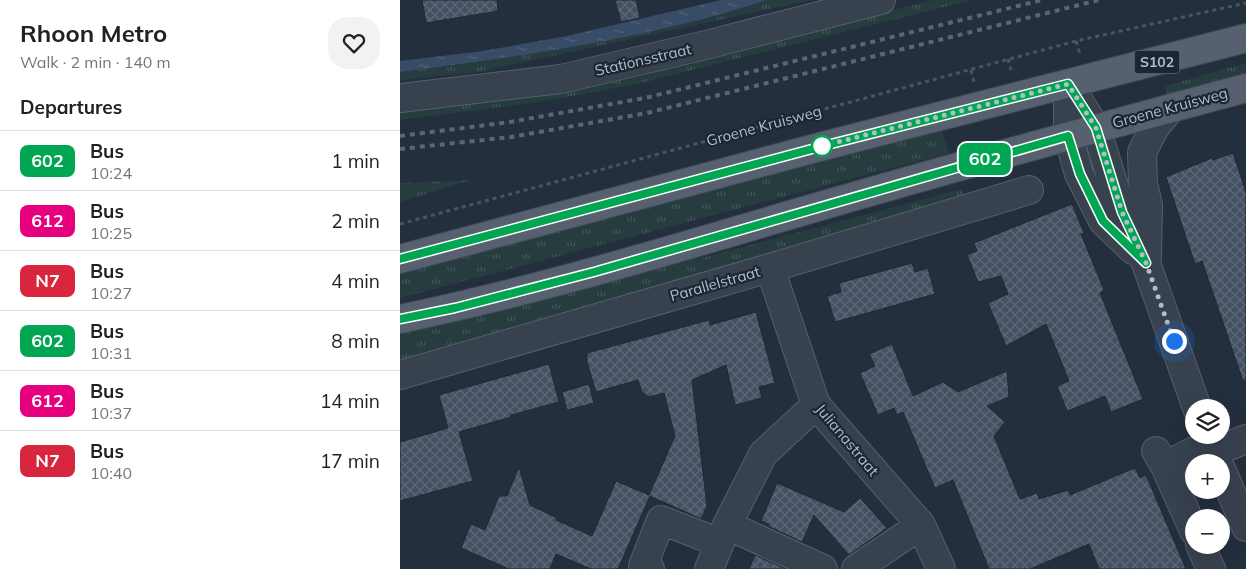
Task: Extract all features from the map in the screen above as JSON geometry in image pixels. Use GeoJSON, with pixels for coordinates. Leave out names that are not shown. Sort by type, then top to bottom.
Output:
{"type":"FeatureCollection","features":[{"type":"Feature","properties":{"kind":"main road","name":"S102"},"geometry":{"type":"LineString","coordinates":[[400,259],[817,147],[1246,38]]}},
{"type":"Feature","properties":{"kind":"main road","name":"Groene Kruisweg"},"geometry":{"type":"LineString","coordinates":[[400,319],[455,308],[594,272],[1096,128],[1246,88]]}},
{"type":"Feature","properties":{"kind":"street","name":"Stationsstraat"},"geometry":{"type":"LineString","coordinates":[[400,98],[561,79],[710,44],[853,3],[881,0]]}},
{"type":"Feature","properties":{"kind":"street"},"geometry":{"type":"LineString","coordinates":[[1068,84],[1096,128],[1122,212],[1146,263],[1194,399]]}},
{"type":"Feature","properties":{"kind":"street"},"geometry":{"type":"LineString","coordinates":[[1068,84],[1068,136],[1080,174],[1103,221],[1146,263]]}},
{"type":"Feature","properties":{"kind":"street"},"geometry":{"type":"LineString","coordinates":[[1146,263],[1148,205],[1143,184],[1142,152],[1155,127],[1171,108]]}},
{"type":"Feature","properties":{"kind":"street","name":"Parallelstraat"},"geometry":{"type":"LineString","coordinates":[[400,375],[770,268],[1029,190]]}},
{"type":"Feature","properties":{"kind":"street","name":"Julianastraat"},"geometry":{"type":"LineString","coordinates":[[770,268],[816,405],[921,526],[941,569]]}},
{"type":"Feature","properties":{"kind":"street"},"geometry":{"type":"LineString","coordinates":[[708,569],[723,534],[764,454],[816,405]]}},
{"type":"Feature","properties":{"kind":"street"},"geometry":{"type":"LineString","coordinates":[[1185,511],[1161,458],[1214,452],[1246,439]]}},
{"type":"Feature","properties":{"kind":"street"},"geometry":{"type":"LineString","coordinates":[[1214,452],[1246,527]]}},
{"type":"Feature","properties":{"kind":"street"},"geometry":{"type":"LineString","coordinates":[[650,569],[643,566],[661,520],[723,534],[823,569]]}},
{"type":"Feature","properties":{"kind":"street"},"geometry":{"type":"LineString","coordinates":[[856,569],[921,526]]}},
{"type":"Feature","properties":{"kind":"street"},"geometry":{"type":"LineString","coordinates":[[1204,554],[1210,569]]}},
{"type":"Feature","properties":{"kind":"path","name":"Groene Kruisweg"},"geometry":{"type":"LineString","coordinates":[[400,224],[1066,44],[1246,3]]}},
{"type":"Feature","properties":{"kind":"green space"},"geometry":{"type":"Polygon","coordinates":[[[767,0],[812,0],[478,72],[400,80],[400,72],[585,45],[631,36],[722,14],[767,0]]]}},
{"type":"Feature","properties":{"kind":"green space"},"geometry":{"type":"Polygon","coordinates":[[[934,0],[972,0],[636,84],[546,101],[400,120],[400,111],[468,104],[644,71],[934,0]]]}},
{"type":"Feature","properties":{"kind":"green space"},"geometry":{"type":"Polygon","coordinates":[[[1246,63],[1246,75],[1167,96],[1165,86],[1246,63]]]}},
{"type":"Feature","properties":{"kind":"green space"},"geometry":{"type":"Polygon","coordinates":[[[941,127],[949,153],[400,298],[400,270],[941,127]]]}},
{"type":"Feature","properties":{"kind":"green space"},"geometry":{"type":"Polygon","coordinates":[[[471,180],[400,202],[400,183],[471,180]]]}},
{"type":"Feature","properties":{"kind":"green space"},"geometry":{"type":"Polygon","coordinates":[[[962,189],[967,203],[400,362],[400,324],[555,284],[705,257],[962,189]]]}},
{"type":"Feature","properties":{"kind":"water"},"geometry":{"type":"Polygon","coordinates":[[[721,0],[767,0],[722,14],[631,36],[585,45],[400,72],[400,61],[483,51],[567,36],[721,0]]]}},
{"type":"Feature","properties":{"kind":"building"},"geometry":{"type":"Polygon","coordinates":[[[422,0],[497,0],[498,11],[426,23],[422,0]]]}},
{"type":"Feature","properties":{"kind":"building"},"geometry":{"type":"Polygon","coordinates":[[[615,0],[636,0],[640,18],[621,22],[615,0]]]}},
{"type":"Feature","properties":{"kind":"building"},"geometry":{"type":"Polygon","coordinates":[[[1233,153],[1246,192],[1246,380],[1243,381],[1202,261],[1195,264],[1166,177],[1212,158],[1213,160],[1233,153]]]}},
{"type":"Feature","properties":{"kind":"building"},"geometry":{"type":"Polygon","coordinates":[[[1072,204],[1084,233],[1081,234],[1104,290],[1100,293],[1143,399],[1111,412],[1105,396],[1067,411],[1057,386],[1069,381],[1046,324],[1006,346],[988,303],[1008,294],[1001,276],[978,282],[967,255],[977,251],[974,243],[1072,204]]]}},
{"type":"Feature","properties":{"kind":"building"},"geometry":{"type":"Polygon","coordinates":[[[912,263],[915,272],[928,268],[935,294],[835,322],[827,296],[841,292],[839,283],[912,263]]]}},
{"type":"Feature","properties":{"kind":"building"},"geometry":{"type":"Polygon","coordinates":[[[756,312],[775,383],[759,387],[762,398],[735,405],[726,365],[692,380],[707,506],[701,519],[650,496],[618,569],[591,569],[556,554],[550,569],[509,569],[461,548],[471,524],[485,530],[499,496],[507,496],[519,467],[530,505],[557,518],[556,520],[592,536],[616,481],[649,495],[675,436],[664,393],[649,397],[642,392],[638,380],[596,392],[587,362],[587,353],[709,320],[710,325],[756,312]]]}},
{"type":"Feature","properties":{"kind":"building"},"geometry":{"type":"Polygon","coordinates":[[[892,344],[913,396],[943,382],[958,392],[1007,371],[1009,397],[987,406],[1005,422],[994,436],[1020,499],[1037,493],[1039,499],[1068,490],[1070,495],[1135,468],[1140,478],[1146,475],[1186,569],[1099,569],[1089,544],[1030,569],[989,569],[953,480],[935,488],[903,412],[897,415],[894,408],[878,415],[860,373],[875,366],[869,354],[892,344]]]}},
{"type":"Feature","properties":{"kind":"building"},"geometry":{"type":"Polygon","coordinates":[[[549,364],[559,402],[459,432],[473,481],[400,501],[400,442],[448,428],[439,395],[549,364]]]}},
{"type":"Feature","properties":{"kind":"building"},"geometry":{"type":"Polygon","coordinates":[[[589,384],[594,403],[567,410],[562,392],[589,384]]]}},
{"type":"Feature","properties":{"kind":"building"},"geometry":{"type":"Polygon","coordinates":[[[777,483],[844,512],[860,498],[887,528],[849,555],[814,515],[802,542],[761,521],[777,483]]]}},
{"type":"Feature","properties":{"kind":"building"},"geometry":{"type":"Polygon","coordinates":[[[755,555],[786,569],[749,569],[755,555]]]}},
{"type":"Feature","properties":{"kind":"railway"},"geometry":{"type":"LineString","coordinates":[[400,136],[510,122],[645,98],[1042,0]]}},
{"type":"Feature","properties":{"kind":"railway"},"geometry":{"type":"LineString","coordinates":[[400,149],[511,137],[647,113],[1099,0]]}},
{"type":"Feature","properties":{"kind":"bus line","name":"602"},"geometry":{"type":"LineString","coordinates":[[400,259],[827,145],[1068,84],[1096,128],[1122,212],[1146,263],[1103,221],[1080,174],[1068,136],[594,272],[455,308],[400,319]]}},
{"type":"Feature","properties":{"kind":"route"},"geometry":{"type":"LineString","coordinates":[[822,146],[1068,84],[1096,128],[1122,212],[1146,263],[1174,341]]}}]}
